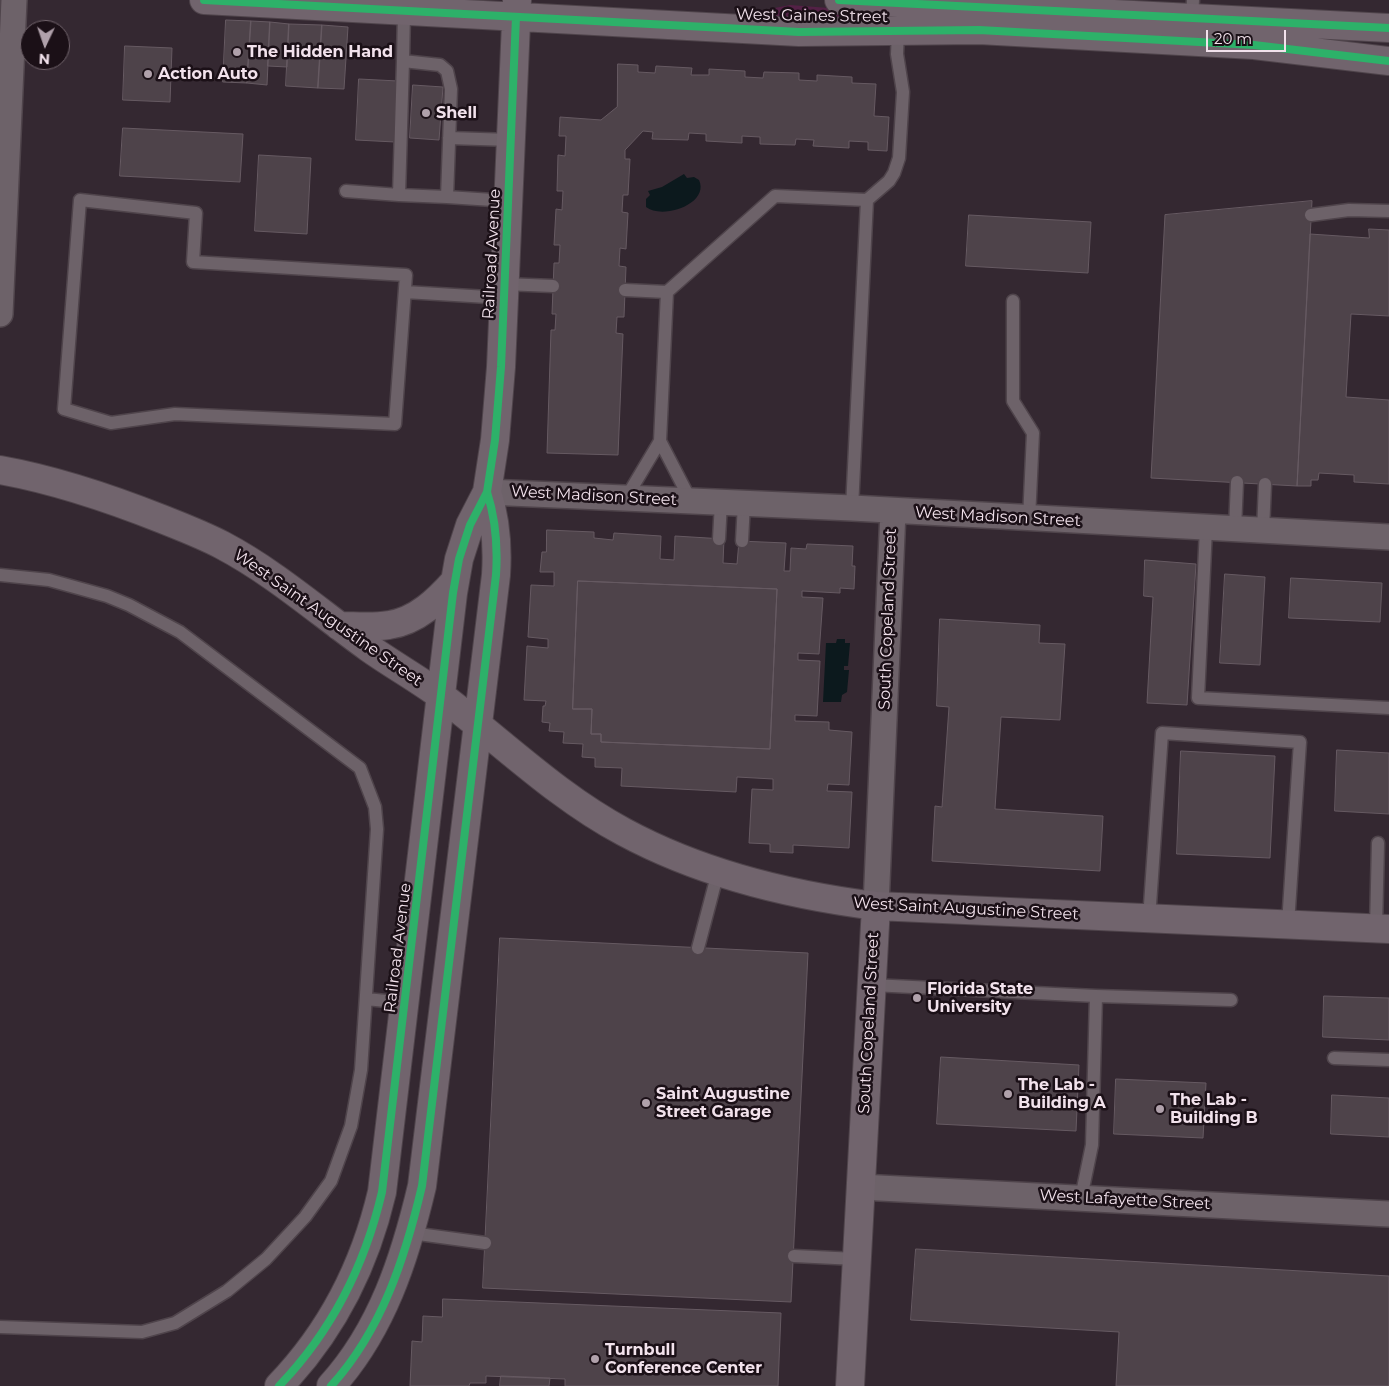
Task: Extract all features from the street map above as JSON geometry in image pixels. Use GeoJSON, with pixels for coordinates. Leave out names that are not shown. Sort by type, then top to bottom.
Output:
{"type":"FeatureCollection","features":[{"type":"Feature","properties":{"kind":"street"},"geometry":{"type":"LineString","coordinates":[[0,314],[14,0]]}},
{"type":"Feature","properties":{"kind":"street","name":"West Gaines Street"},"geometry":{"type":"LineString","coordinates":[[204,0],[263,1],[404,11],[517,8],[799,32],[979,30],[1057,15],[1193,9],[1389,28]]}},
{"type":"Feature","properties":{"kind":"street","name":"West Gaines Street"},"geometry":{"type":"LineString","coordinates":[[839,0],[1057,15],[1254,44],[1389,61]]}},
{"type":"Feature","properties":{"kind":"street"},"geometry":{"type":"LineString","coordinates":[[898,32],[899,3]]}},
{"type":"Feature","properties":{"kind":"street","name":"Railroad Avenue"},"geometry":{"type":"LineString","coordinates":[[279,1386],[316,1340],[356,1273],[374,1224],[386,1164],[459,559],[470,525],[487,492],[498,408],[517,8]]}},
{"type":"Feature","properties":{"kind":"street","name":"West Saint Augustine Street"},"geometry":{"type":"LineString","coordinates":[[0,470],[56,482],[94,494],[221,544],[279,580],[339,626],[441,696],[551,784],[594,814],[623,832],[666,852],[757,885],[805,896],[876,906],[1382,928]]}},
{"type":"Feature","properties":{"kind":"street","name":"Railroad Avenue"},"geometry":{"type":"LineString","coordinates":[[331,1386],[356,1354],[376,1322],[396,1279],[411,1233],[422,1186],[496,575],[498,545],[495,518],[487,492]]}},
{"type":"Feature","properties":{"kind":"street","name":"West Madison Street"},"geometry":{"type":"LineString","coordinates":[[487,492],[852,508],[1389,538]]}},
{"type":"Feature","properties":{"kind":"street","name":"South Copeland Street"},"geometry":{"type":"LineString","coordinates":[[850,1386],[876,906],[892,511]]}},
{"type":"Feature","properties":{"kind":"street"},"geometry":{"type":"LineString","coordinates":[[339,626],[389,626],[400,622],[435,604],[456,581]]}},
{"type":"Feature","properties":{"kind":"street","name":"West Lafayette Street"},"geometry":{"type":"LineString","coordinates":[[860,1187],[1389,1214]]}},
{"type":"Feature","properties":{"kind":"lane"},"geometry":{"type":"LineString","coordinates":[[399,195],[404,11]]}},
{"type":"Feature","properties":{"kind":"lane"},"geometry":{"type":"LineString","coordinates":[[625,290],[667,292],[775,196],[867,200],[888,181],[899,158],[903,92],[898,54],[898,32]]}},
{"type":"Feature","properties":{"kind":"lane"},"geometry":{"type":"LineString","coordinates":[[403,61],[440,65],[446,71],[451,89],[446,197]]}},
{"type":"Feature","properties":{"kind":"lane"},"geometry":{"type":"LineString","coordinates":[[449,138],[511,140]]}},
{"type":"Feature","properties":{"kind":"lane"},"geometry":{"type":"LineString","coordinates":[[346,191],[508,200]]}},
{"type":"Feature","properties":{"kind":"lane"},"geometry":{"type":"LineString","coordinates":[[80,200],[196,213],[193,262],[406,275],[405,292],[396,424],[175,414],[111,423],[64,409],[80,200]]}},
{"type":"Feature","properties":{"kind":"lane"},"geometry":{"type":"LineString","coordinates":[[852,508],[867,200]]}},
{"type":"Feature","properties":{"kind":"lane"},"geometry":{"type":"LineString","coordinates":[[1311,215],[1349,210],[1389,211]]}},
{"type":"Feature","properties":{"kind":"lane"},"geometry":{"type":"LineString","coordinates":[[405,292],[504,291],[553,286]]}},
{"type":"Feature","properties":{"kind":"lane"},"geometry":{"type":"LineString","coordinates":[[626,498],[660,441],[667,292]]}},
{"type":"Feature","properties":{"kind":"lane"},"geometry":{"type":"LineString","coordinates":[[1013,301],[1013,400],[1033,433],[1028,519]]}},
{"type":"Feature","properties":{"kind":"lane"},"geometry":{"type":"LineString","coordinates":[[660,441],[691,501]]}},
{"type":"Feature","properties":{"kind":"lane"},"geometry":{"type":"LineString","coordinates":[[1235,529],[1237,482]]}},
{"type":"Feature","properties":{"kind":"lane"},"geometry":{"type":"LineString","coordinates":[[1263,531],[1265,484]]}},
{"type":"Feature","properties":{"kind":"lane"},"geometry":{"type":"LineString","coordinates":[[719,539],[732,503]]}},
{"type":"Feature","properties":{"kind":"lane"},"geometry":{"type":"LineString","coordinates":[[732,503],[742,541]]}},
{"type":"Feature","properties":{"kind":"lane"},"geometry":{"type":"LineString","coordinates":[[1206,528],[1198,698],[1389,708]]}},
{"type":"Feature","properties":{"kind":"lane"},"geometry":{"type":"LineString","coordinates":[[0,575],[49,580],[107,596],[180,632],[360,768],[375,807],[376,829],[361,1070],[351,1126],[331,1181],[305,1218],[266,1259],[227,1291],[175,1323],[142,1332],[0,1327]]}},
{"type":"Feature","properties":{"kind":"lane"},"geometry":{"type":"LineString","coordinates":[[1149,918],[1162,733],[1300,742],[1288,924]]}},
{"type":"Feature","properties":{"kind":"lane"},"geometry":{"type":"LineString","coordinates":[[1378,843],[1382,928]]}},
{"type":"Feature","properties":{"kind":"lane"},"geometry":{"type":"LineString","coordinates":[[698,948],[718,872]]}},
{"type":"Feature","properties":{"kind":"lane"},"geometry":{"type":"LineString","coordinates":[[872,985],[1096,996],[1231,1000]]}},
{"type":"Feature","properties":{"kind":"lane"},"geometry":{"type":"LineString","coordinates":[[1080,1198],[1092,1146],[1096,996]]}},
{"type":"Feature","properties":{"kind":"lane"},"geometry":{"type":"LineString","coordinates":[[366,999],[406,1003]]}},
{"type":"Feature","properties":{"kind":"lane"},"geometry":{"type":"LineString","coordinates":[[1334,1058],[1389,1060]]}},
{"type":"Feature","properties":{"kind":"lane"},"geometry":{"type":"LineString","coordinates":[[411,1233],[485,1243]]}},
{"type":"Feature","properties":{"kind":"lane"},"geometry":{"type":"LineString","coordinates":[[794,1256],[856,1259]]}},
{"type":"Feature","properties":{"kind":"shaded area"},"geometry":{"type":"Polygon","coordinates":[[[790,5],[881,12],[879,22],[729,17],[790,5]]]}},
{"type":"Feature","properties":{"kind":"shaded area"},"geometry":{"type":"Polygon","coordinates":[[[684,174],[687,178],[694,177],[699,180],[701,189],[698,196],[691,203],[663,212],[653,211],[646,207],[646,199],[650,195],[648,191],[662,187],[684,174]]]}},
{"type":"Feature","properties":{"kind":"shaded area"},"geometry":{"type":"Polygon","coordinates":[[[837,639],[845,639],[845,643],[850,643],[848,666],[844,666],[844,670],[849,670],[847,692],[842,695],[841,702],[823,702],[826,643],[836,643],[837,639]]]}},
{"type":"Feature","properties":{"kind":"building","name":"The Hidden Hand"},"geometry":{"type":"Polygon","coordinates":[[[226,20],[251,21],[247,83],[223,82],[226,20]]]}},
{"type":"Feature","properties":{"kind":"building"},"geometry":{"type":"Polygon","coordinates":[[[251,21],[270,22],[267,85],[247,83],[251,21]]]}},
{"type":"Feature","properties":{"kind":"building"},"geometry":{"type":"Polygon","coordinates":[[[270,22],[289,24],[287,67],[268,66],[270,22]]]}},
{"type":"Feature","properties":{"kind":"building"},"geometry":{"type":"Polygon","coordinates":[[[289,24],[322,25],[318,88],[286,86],[289,24]]]}},
{"type":"Feature","properties":{"kind":"building"},"geometry":{"type":"Polygon","coordinates":[[[322,25],[348,27],[344,89],[318,88],[322,25]]]}},
{"type":"Feature","properties":{"kind":"building","name":"Action Auto"},"geometry":{"type":"Polygon","coordinates":[[[125,46],[172,48],[170,102],[123,100],[125,46]]]}},
{"type":"Feature","properties":{"kind":"building"},"geometry":{"type":"Polygon","coordinates":[[[618,64],[638,65],[638,72],[655,73],[656,66],[692,68],[691,75],[709,75],[709,69],[745,71],[745,77],[763,78],[764,72],[799,73],[799,80],[817,81],[817,75],[852,77],[852,83],[876,84],[874,116],[889,117],[887,151],[868,150],[868,142],[849,141],[849,148],[813,146],[814,140],[796,139],[795,145],[760,144],[760,137],[742,136],[742,143],[706,141],[706,134],[689,133],[688,140],[652,139],[653,132],[643,131],[625,150],[625,159],[630,159],[628,195],[623,195],[622,212],[628,213],[626,249],[620,248],[619,266],[626,267],[624,317],[617,317],[616,333],[623,334],[618,455],[547,453],[551,330],[555,330],[556,314],[552,314],[554,263],[559,263],[560,245],[554,245],[556,209],[562,210],[563,191],[557,191],[558,155],[565,156],[566,136],[559,136],[560,117],[601,120],[617,107],[618,64]]]}},
{"type":"Feature","properties":{"kind":"building"},"geometry":{"type":"Polygon","coordinates":[[[359,79],[398,81],[395,142],[356,140],[359,79]]]}},
{"type":"Feature","properties":{"kind":"building","name":"Shell"},"geometry":{"type":"Polygon","coordinates":[[[413,85],[443,87],[439,140],[410,138],[413,85]]]}},
{"type":"Feature","properties":{"kind":"building"},"geometry":{"type":"Polygon","coordinates":[[[123,128],[243,134],[240,182],[120,176],[123,128]]]}},
{"type":"Feature","properties":{"kind":"building"},"geometry":{"type":"Polygon","coordinates":[[[259,155],[311,158],[307,234],[255,231],[259,155]]]}},
{"type":"Feature","properties":{"kind":"building"},"geometry":{"type":"Polygon","coordinates":[[[1312,201],[1297,486],[1151,478],[1165,215],[1312,201]]]}},
{"type":"Feature","properties":{"kind":"building"},"geometry":{"type":"Polygon","coordinates":[[[969,215],[1091,222],[1088,273],[966,266],[969,215]]]}},
{"type":"Feature","properties":{"kind":"building"},"geometry":{"type":"Polygon","coordinates":[[[1369,229],[1389,230],[1389,316],[1351,314],[1346,397],[1389,400],[1389,484],[1354,482],[1354,475],[1319,473],[1318,480],[1311,480],[1311,486],[1297,486],[1310,234],[1369,238],[1369,229]]]}},
{"type":"Feature","properties":{"kind":"building"},"geometry":{"type":"Polygon","coordinates":[[[547,530],[594,532],[594,538],[613,540],[614,533],[661,536],[660,559],[674,560],[675,536],[724,539],[723,563],[737,564],[739,541],[786,543],[784,571],[790,571],[791,548],[806,549],[807,544],[853,546],[852,566],[855,566],[854,589],[840,588],[840,593],[802,591],[802,597],[823,598],[819,654],[798,653],[798,660],[820,661],[817,716],[795,715],[795,721],[829,722],[829,730],[852,732],[849,785],[828,784],[827,791],[852,792],[849,848],[793,845],[793,853],[770,852],[770,844],[749,843],[752,789],[773,790],[773,779],[737,777],[736,792],[621,786],[622,768],[595,767],[595,758],[582,757],[583,744],[563,743],[564,732],[549,731],[550,723],[542,722],[543,706],[545,706],[546,701],[524,700],[527,646],[548,648],[548,639],[528,637],[531,585],[554,586],[554,572],[540,572],[542,552],[546,552],[547,530]],[[578,581],[573,709],[592,709],[591,734],[601,734],[601,742],[770,749],[777,589],[578,581]]]}},
{"type":"Feature","properties":{"kind":"building"},"geometry":{"type":"Polygon","coordinates":[[[1145,560],[1196,564],[1187,705],[1147,703],[1153,597],[1144,596],[1145,560]]]}},
{"type":"Feature","properties":{"kind":"building"},"geometry":{"type":"Polygon","coordinates":[[[1225,574],[1265,577],[1260,665],[1220,663],[1225,574]]]}},
{"type":"Feature","properties":{"kind":"building"},"geometry":{"type":"Polygon","coordinates":[[[1291,578],[1382,583],[1380,622],[1289,618],[1291,578]]]}},
{"type":"Feature","properties":{"kind":"building"},"geometry":{"type":"Polygon","coordinates":[[[578,581],[777,589],[770,749],[601,742],[601,734],[591,734],[592,709],[573,709],[578,581]]]}},
{"type":"Feature","properties":{"kind":"building"},"geometry":{"type":"Polygon","coordinates":[[[940,619],[1040,625],[1039,643],[1065,644],[1060,720],[1001,717],[995,809],[1103,816],[1100,871],[932,861],[935,806],[942,807],[949,707],[937,706],[940,619]]]}},
{"type":"Feature","properties":{"kind":"building"},"geometry":{"type":"Polygon","coordinates":[[[1337,750],[1389,753],[1389,814],[1335,811],[1337,750]]]}},
{"type":"Feature","properties":{"kind":"building"},"geometry":{"type":"Polygon","coordinates":[[[1181,751],[1275,756],[1270,858],[1177,854],[1181,751]]]}},
{"type":"Feature","properties":{"kind":"building","name":"Saint Augustine Street Garage"},"geometry":{"type":"Polygon","coordinates":[[[500,938],[808,953],[791,1302],[483,1288],[500,938]]]}},
{"type":"Feature","properties":{"kind":"building"},"geometry":{"type":"Polygon","coordinates":[[[1324,996],[1389,998],[1389,1040],[1323,1037],[1324,996]]]}},
{"type":"Feature","properties":{"kind":"building","name":"The Lab - Building A"},"geometry":{"type":"Polygon","coordinates":[[[941,1057],[1079,1065],[1076,1131],[937,1124],[941,1057]]]}},
{"type":"Feature","properties":{"kind":"building","name":"The Lab - Building B"},"geometry":{"type":"Polygon","coordinates":[[[1116,1079],[1206,1083],[1203,1138],[1114,1134],[1116,1079]]]}},
{"type":"Feature","properties":{"kind":"building"},"geometry":{"type":"Polygon","coordinates":[[[1332,1095],[1389,1098],[1389,1137],[1331,1134],[1332,1095]]]}},
{"type":"Feature","properties":{"kind":"building"},"geometry":{"type":"Polygon","coordinates":[[[916,1249],[1389,1276],[1389,1386],[1116,1386],[1119,1332],[911,1320],[916,1249]]]}},
{"type":"Feature","properties":{"kind":"building","name":"Turnbull Conference Center"},"geometry":{"type":"Polygon","coordinates":[[[443,1299],[781,1313],[778,1386],[565,1386],[565,1379],[486,1376],[486,1383],[470,1383],[469,1386],[410,1386],[412,1341],[422,1342],[423,1316],[442,1317],[443,1299]]]}},
{"type":"Feature","properties":{"kind":"building"},"geometry":{"type":"Polygon","coordinates":[[[501,1376],[550,1378],[549,1386],[500,1386],[501,1376]]]}},
{"type":"Feature","properties":{"kind":"cycle path"},"geometry":{"type":"LineString","coordinates":[[204,0],[799,32],[979,30],[1254,45],[1389,61]]}},
{"type":"Feature","properties":{"kind":"cycle path"},"geometry":{"type":"LineString","coordinates":[[839,0],[1389,28]]}},
{"type":"Feature","properties":{"kind":"cycle path"},"geometry":{"type":"LineString","coordinates":[[279,1386],[315,1343],[344,1296],[366,1246],[382,1192],[453,593],[459,559],[470,525],[487,492],[495,440],[501,367],[516,17]]}},
{"type":"Feature","properties":{"kind":"cycle path"},"geometry":{"type":"LineString","coordinates":[[331,1386],[349,1364],[378,1317],[408,1240],[422,1186],[496,575],[496,533],[487,492]]}},
{"type":"Feature","properties":{"kind":"place","name":"The Hidden Hand"},"geometry":{"type":"Point","coordinates":[237,52]}},
{"type":"Feature","properties":{"kind":"place","name":"Action Auto"},"geometry":{"type":"Point","coordinates":[148,74]}},
{"type":"Feature","properties":{"kind":"place","name":"Shell"},"geometry":{"type":"Point","coordinates":[426,113]}},
{"type":"Feature","properties":{"kind":"place","name":"Florida State University"},"geometry":{"type":"Point","coordinates":[917,998]}},
{"type":"Feature","properties":{"kind":"place","name":"The Lab - Building A"},"geometry":{"type":"Point","coordinates":[1008,1094]}},
{"type":"Feature","properties":{"kind":"place","name":"Saint Augustine Street Garage"},"geometry":{"type":"Point","coordinates":[646,1103]}},
{"type":"Feature","properties":{"kind":"place","name":"The Lab - Building B"},"geometry":{"type":"Point","coordinates":[1160,1109]}},
{"type":"Feature","properties":{"kind":"place","name":"Turnbull Conference Center"},"geometry":{"type":"Point","coordinates":[595,1359]}}]}
